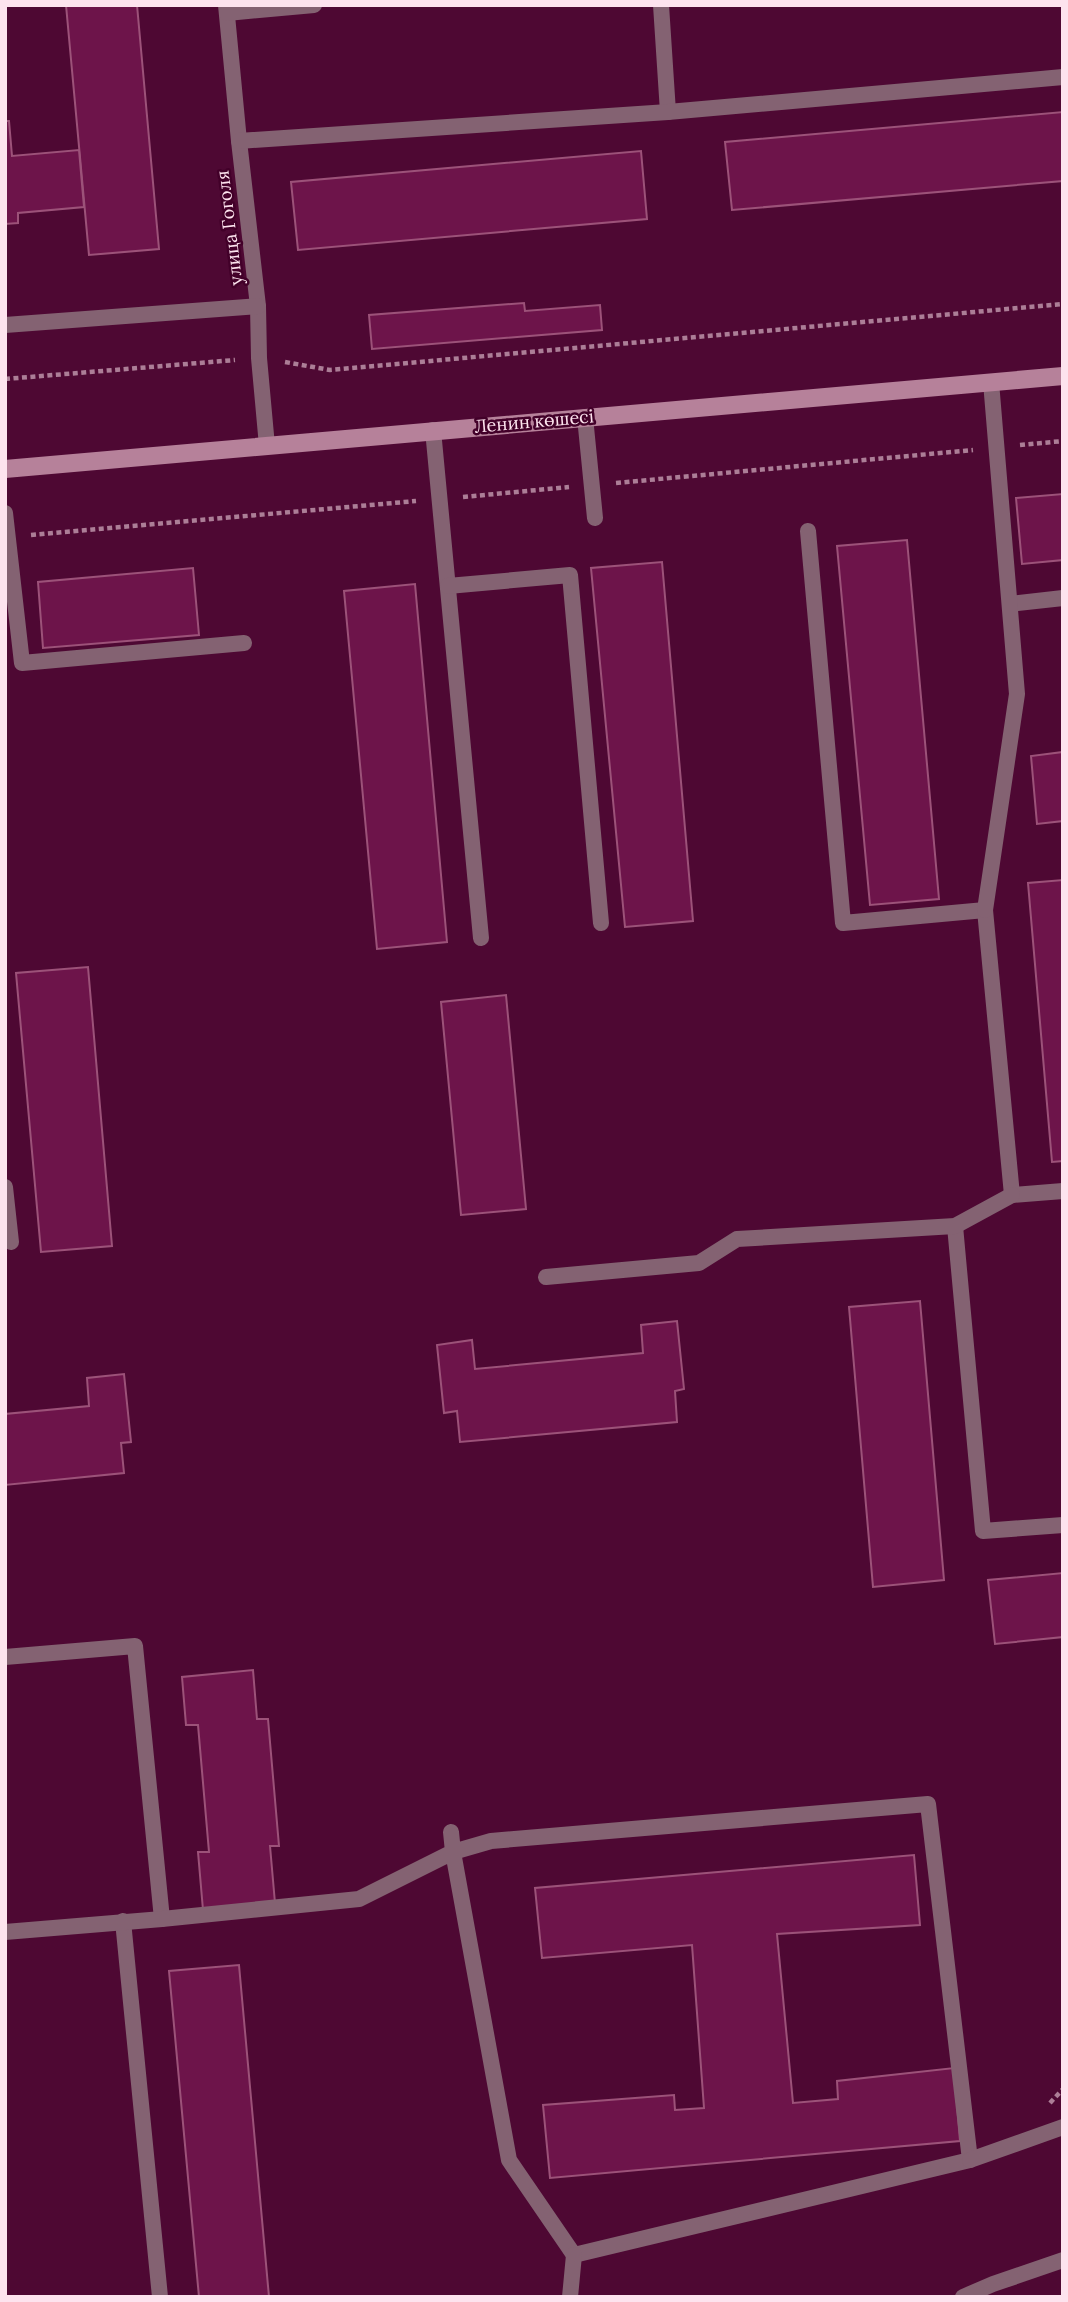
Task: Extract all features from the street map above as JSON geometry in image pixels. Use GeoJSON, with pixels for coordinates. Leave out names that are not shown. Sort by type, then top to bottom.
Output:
{"type":"FeatureCollection","features":[{"type":"Feature","properties":{"kind":"main road","name":"Ленин көшесі"},"geometry":{"type":"LineString","coordinates":[[5,469],[1063,376]]}},
{"type":"Feature","properties":{"kind":"lane"},"geometry":{"type":"LineString","coordinates":[[226,9],[314,5]]}},
{"type":"Feature","properties":{"kind":"lane"},"geometry":{"type":"LineString","coordinates":[[661,5],[668,113]]}},
{"type":"Feature","properties":{"kind":"lane","name":"улица Гоголя"},"geometry":{"type":"LineString","coordinates":[[226,9],[258,306],[259,358],[267,446]]}},
{"type":"Feature","properties":{"kind":"lane"},"geometry":{"type":"LineString","coordinates":[[239,141],[668,113],[1063,77]]}},
{"type":"Feature","properties":{"kind":"lane"},"geometry":{"type":"LineString","coordinates":[[5,325],[258,306]]}},
{"type":"Feature","properties":{"kind":"lane"},"geometry":{"type":"LineString","coordinates":[[991,382],[1017,694],[985,910],[1012,1195]]}},
{"type":"Feature","properties":{"kind":"lane"},"geometry":{"type":"LineString","coordinates":[[584,417],[595,518]]}},
{"type":"Feature","properties":{"kind":"lane"},"geometry":{"type":"LineString","coordinates":[[433,430],[481,938]]}},
{"type":"Feature","properties":{"kind":"lane"},"geometry":{"type":"LineString","coordinates":[[5,513],[22,663],[243,643]]}},
{"type":"Feature","properties":{"kind":"lane"},"geometry":{"type":"LineString","coordinates":[[808,531],[844,923],[985,910]]}},
{"type":"Feature","properties":{"kind":"lane"},"geometry":{"type":"LineString","coordinates":[[448,586],[570,575],[601,923]]}},
{"type":"Feature","properties":{"kind":"lane"},"geometry":{"type":"LineString","coordinates":[[1010,604],[1063,598]]}},
{"type":"Feature","properties":{"kind":"lane"},"geometry":{"type":"LineString","coordinates":[[5,1187],[11,1242]]}},
{"type":"Feature","properties":{"kind":"lane"},"geometry":{"type":"LineString","coordinates":[[546,1277],[699,1264],[737,1239],[955,1226],[1012,1195],[1063,1191]]}},
{"type":"Feature","properties":{"kind":"lane"},"geometry":{"type":"LineString","coordinates":[[955,1226],[983,1531],[1063,1525]]}},
{"type":"Feature","properties":{"kind":"lane"},"geometry":{"type":"LineString","coordinates":[[5,1657],[135,1646],[162,1919]]}},
{"type":"Feature","properties":{"kind":"lane"},"geometry":{"type":"LineString","coordinates":[[5,1932],[359,1899],[453,1853],[491,1841],[928,1804],[970,2160]]}},
{"type":"Feature","properties":{"kind":"lane"},"geometry":{"type":"LineString","coordinates":[[451,1832],[509,2160],[574,2255],[569,2297]]}},
{"type":"Feature","properties":{"kind":"lane"},"geometry":{"type":"LineString","coordinates":[[123,1921],[160,2297]]}},
{"type":"Feature","properties":{"kind":"lane"},"geometry":{"type":"LineString","coordinates":[[574,2255],[970,2160],[1063,2127]]}},
{"type":"Feature","properties":{"kind":"lane"},"geometry":{"type":"LineString","coordinates":[[964,2297],[1063,2260]]}},
{"type":"Feature","properties":{"kind":"path"},"geometry":{"type":"LineString","coordinates":[[5,379],[259,358],[330,370],[1063,304]]}},
{"type":"Feature","properties":{"kind":"path"},"geometry":{"type":"LineString","coordinates":[[8,537],[1063,441]]}},
{"type":"Feature","properties":{"kind":"building"},"geometry":{"type":"Polygon","coordinates":[[[66,5],[137,5],[159,249],[89,255],[66,5]]]}},
{"type":"Feature","properties":{"kind":"building"},"geometry":{"type":"Polygon","coordinates":[[[1063,112],[1063,181],[732,210],[725,142],[1063,112]]]}},
{"type":"Feature","properties":{"kind":"building"},"geometry":{"type":"Polygon","coordinates":[[[5,121],[9,121],[12,156],[79,150],[84,207],[18,213],[18,223],[5,224],[5,121]]]}},
{"type":"Feature","properties":{"kind":"building"},"geometry":{"type":"Polygon","coordinates":[[[641,151],[647,219],[298,250],[291,182],[641,151]]]}},
{"type":"Feature","properties":{"kind":"building"},"geometry":{"type":"Polygon","coordinates":[[[524,303],[525,311],[600,305],[602,330],[372,349],[369,315],[524,303]]]}},
{"type":"Feature","properties":{"kind":"building"},"geometry":{"type":"Polygon","coordinates":[[[1063,494],[1063,560],[1022,564],[1016,498],[1063,494]]]}},
{"type":"Feature","properties":{"kind":"building"},"geometry":{"type":"Polygon","coordinates":[[[907,540],[939,899],[870,905],[837,546],[907,540]]]}},
{"type":"Feature","properties":{"kind":"building"},"geometry":{"type":"Polygon","coordinates":[[[662,562],[693,921],[625,927],[591,568],[662,562]]]}},
{"type":"Feature","properties":{"kind":"building"},"geometry":{"type":"Polygon","coordinates":[[[193,568],[199,635],[43,648],[38,582],[193,568]]]}},
{"type":"Feature","properties":{"kind":"building"},"geometry":{"type":"Polygon","coordinates":[[[415,584],[447,942],[377,949],[344,591],[415,584]]]}},
{"type":"Feature","properties":{"kind":"building"},"geometry":{"type":"Polygon","coordinates":[[[1063,752],[1063,821],[1037,824],[1031,756],[1063,752]]]}},
{"type":"Feature","properties":{"kind":"building"},"geometry":{"type":"Polygon","coordinates":[[[1063,880],[1063,1161],[1052,1162],[1028,883],[1063,880]]]}},
{"type":"Feature","properties":{"kind":"building"},"geometry":{"type":"Polygon","coordinates":[[[88,967],[112,1246],[41,1252],[16,973],[88,967]]]}},
{"type":"Feature","properties":{"kind":"building"},"geometry":{"type":"Polygon","coordinates":[[[506,995],[526,1209],[461,1215],[441,1002],[506,995]]]}},
{"type":"Feature","properties":{"kind":"building"},"geometry":{"type":"Polygon","coordinates":[[[920,1301],[944,1580],[873,1587],[849,1307],[920,1301]]]}},
{"type":"Feature","properties":{"kind":"building"},"geometry":{"type":"Polygon","coordinates":[[[677,1321],[684,1389],[675,1391],[677,1422],[460,1442],[457,1411],[444,1413],[437,1345],[472,1340],[475,1369],[643,1353],[641,1325],[677,1321]]]}},
{"type":"Feature","properties":{"kind":"building"},"geometry":{"type":"Polygon","coordinates":[[[124,1374],[131,1442],[121,1443],[124,1473],[5,1485],[5,1414],[89,1406],[87,1378],[124,1374]]]}},
{"type":"Feature","properties":{"kind":"building"},"geometry":{"type":"Polygon","coordinates":[[[1063,1573],[1063,1637],[995,1644],[988,1580],[1063,1573]]]}},
{"type":"Feature","properties":{"kind":"building"},"geometry":{"type":"Polygon","coordinates":[[[253,1670],[257,1719],[268,1719],[279,1846],[270,1846],[275,1903],[203,1910],[198,1852],[209,1852],[198,1725],[186,1725],[182,1677],[253,1670]]]}},
{"type":"Feature","properties":{"kind":"building"},"geometry":{"type":"Polygon","coordinates":[[[914,1855],[920,1925],[777,1934],[793,2103],[838,2099],[837,2081],[954,2068],[960,2141],[550,2178],[543,2105],[674,2095],[675,2110],[704,2108],[692,1945],[542,1958],[535,1888],[914,1855]]]}},
{"type":"Feature","properties":{"kind":"building"},"geometry":{"type":"Polygon","coordinates":[[[239,1965],[269,2297],[199,2297],[169,1971],[239,1965]]]}}]}
